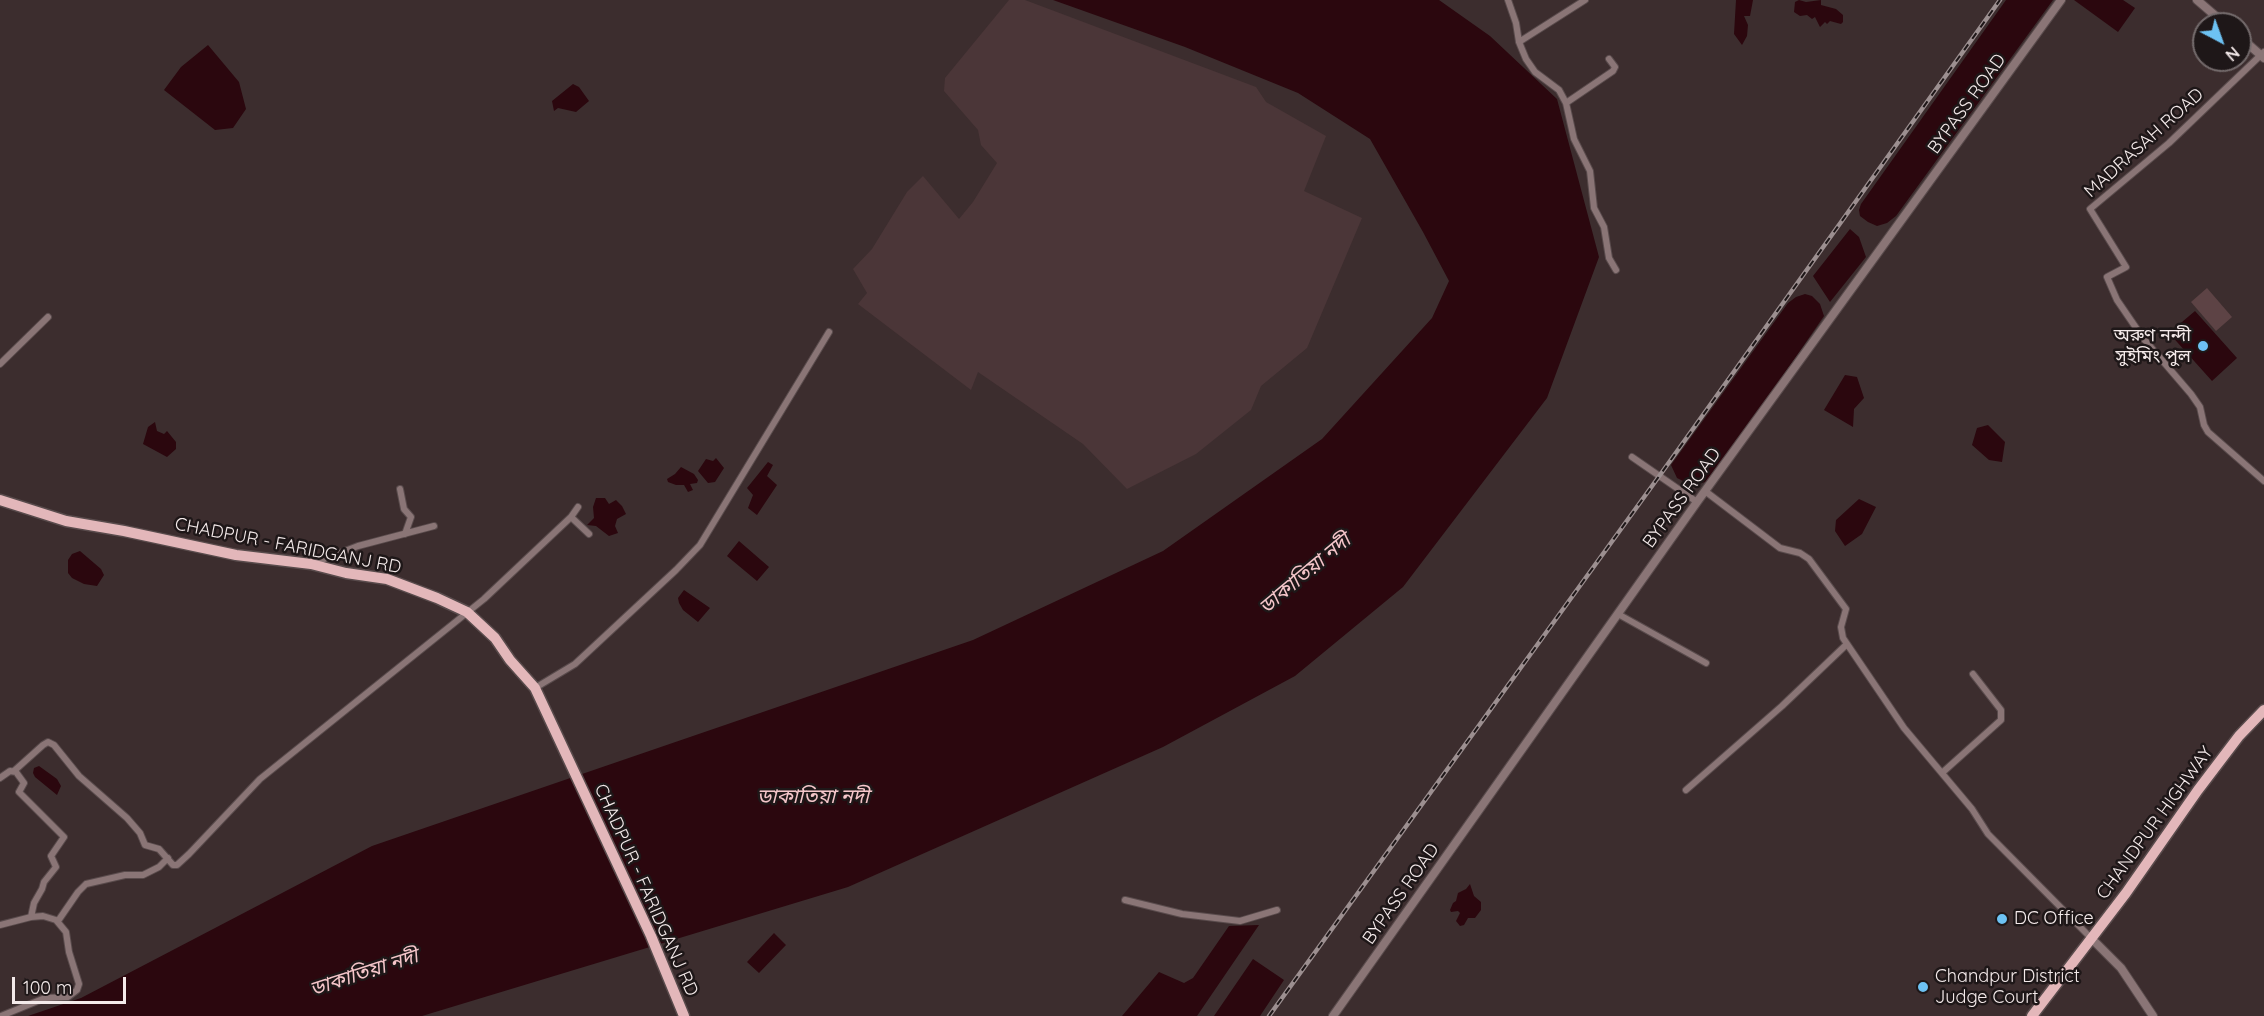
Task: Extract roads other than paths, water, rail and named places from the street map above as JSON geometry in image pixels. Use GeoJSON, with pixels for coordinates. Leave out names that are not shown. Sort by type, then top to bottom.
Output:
{"type":"FeatureCollection","features":[{"type":"Feature","properties":{"kind":"main road","name":"CHADPUR - FARIDGANJ RD"},"geometry":{"type":"LineString","coordinates":[[0,500],[66,521],[236,555],[311,564],[346,573],[387,579],[467,612],[495,638],[510,660],[535,688],[642,915],[684,1016]]}},
{"type":"Feature","properties":{"kind":"main road","name":"CHANDPUR HIGHWAY"},"geometry":{"type":"LineString","coordinates":[[2032,1016],[2092,939],[2198,790],[2240,736],[2264,710]]}},
{"type":"Feature","properties":{"kind":"street"},"geometry":{"type":"LineString","coordinates":[[1508,0],[1526,59],[1535,72],[1559,90],[1566,103],[1574,139],[1590,171],[1594,208],[1604,227],[1609,258],[1616,270]]}},
{"type":"Feature","properties":{"kind":"street"},"geometry":{"type":"LineString","coordinates":[[1519,42],[1585,0]]}},
{"type":"Feature","properties":{"kind":"street","name":"BYPASS ROAD"},"geometry":{"type":"LineString","coordinates":[[1333,1016],[1705,491],[2061,0]]}},
{"type":"Feature","properties":{"kind":"street"},"geometry":{"type":"LineString","coordinates":[[2197,0],[2211,12]]}},
{"type":"Feature","properties":{"kind":"street","name":"MADRASAH ROAD"},"geometry":{"type":"LineString","coordinates":[[2263,55],[2169,143],[2090,209],[2126,267],[2107,277],[2117,300],[2143,338],[2200,407],[2208,432],[2264,481]]}},
{"type":"Feature","properties":{"kind":"street"},"geometry":{"type":"LineString","coordinates":[[1566,103],[1615,69],[1609,58]]}},
{"type":"Feature","properties":{"kind":"street"},"geometry":{"type":"LineString","coordinates":[[0,364],[48,317]]}},
{"type":"Feature","properties":{"kind":"street"},"geometry":{"type":"LineString","coordinates":[[535,688],[575,664],[700,545],[829,332]]}},
{"type":"Feature","properties":{"kind":"street"},"geometry":{"type":"LineString","coordinates":[[1632,457],[1698,502]]}},
{"type":"Feature","properties":{"kind":"street"},"geometry":{"type":"LineString","coordinates":[[400,489],[404,509],[411,518],[405,534]]}},
{"type":"Feature","properties":{"kind":"street"},"geometry":{"type":"LineString","coordinates":[[1705,491],[1780,548],[1800,553],[1809,559],[1846,609],[1840,632],[1904,728],[1943,772],[1988,834],[2121,968],[2154,1016]]}},
{"type":"Feature","properties":{"kind":"street"},"geometry":{"type":"LineString","coordinates":[[1,775],[14,771],[48,742],[54,745],[79,776],[133,825],[145,844],[159,849],[173,865],[179,863],[260,779],[484,599],[571,517],[578,507]]}},
{"type":"Feature","properties":{"kind":"street"},"geometry":{"type":"LineString","coordinates":[[571,517],[589,534]]}},
{"type":"Feature","properties":{"kind":"street"},"geometry":{"type":"LineString","coordinates":[[311,564],[358,546],[434,526]]}},
{"type":"Feature","properties":{"kind":"street"},"geometry":{"type":"LineString","coordinates":[[1618,614],[1706,663]]}},
{"type":"Feature","properties":{"kind":"street"},"geometry":{"type":"LineString","coordinates":[[1686,790],[1782,706],[1847,644]]}},
{"type":"Feature","properties":{"kind":"street"},"geometry":{"type":"LineString","coordinates":[[1943,772],[2001,720],[2001,710],[1973,674]]}},
{"type":"Feature","properties":{"kind":"street"},"geometry":{"type":"LineString","coordinates":[[14,771],[24,783],[19,792],[64,837],[51,856],[56,867],[44,882],[34,903],[31,917]]}},
{"type":"Feature","properties":{"kind":"street"},"geometry":{"type":"LineString","coordinates":[[58,921],[86,884],[125,875],[142,875],[159,867],[168,858]]}},
{"type":"Feature","properties":{"kind":"street"},"geometry":{"type":"LineString","coordinates":[[1125,900],[1182,914],[1240,921],[1277,910]]}},
{"type":"Feature","properties":{"kind":"street"},"geometry":{"type":"LineString","coordinates":[[0,925],[44,916],[58,921],[66,932],[69,952],[78,979],[77,990],[68,997],[45,998],[1,1016]]}},
{"type":"Feature","properties":{"kind":"water","name":"ডাকাতিয়া নদী"},"geometry":{"type":"Polygon","coordinates":[[[1053,0],[1439,0],[1490,36],[1557,99],[1599,257],[1547,398],[1403,587],[1295,676],[1163,747],[848,887],[422,1016],[28,1016],[81,998],[372,846],[973,640],[1163,551],[1322,439],[1432,318],[1449,281],[1370,139],[1298,93],[1185,47],[1053,0]]]}},
{"type":"Feature","properties":{"kind":"water"},"geometry":{"type":"Polygon","coordinates":[[[1736,0],[1753,0],[1750,16],[1744,16],[1748,25],[1747,36],[1742,45],[1734,34],[1736,0]]]}},
{"type":"Feature","properties":{"kind":"water"},"geometry":{"type":"Polygon","coordinates":[[[1799,0],[1806,2],[1821,0],[1821,5],[1836,9],[1843,15],[1843,22],[1841,24],[1830,21],[1827,24],[1825,22],[1820,27],[1815,17],[1812,19],[1807,15],[1800,16],[1794,12],[1795,2],[1799,0]]]}},
{"type":"Feature","properties":{"kind":"water"},"geometry":{"type":"Polygon","coordinates":[[[2006,0],[2053,0],[1896,216],[1887,223],[1877,226],[1868,222],[1860,216],[1861,204],[2006,0]]]}},
{"type":"Feature","properties":{"kind":"water"},"geometry":{"type":"Polygon","coordinates":[[[2074,0],[2123,0],[2135,8],[2118,32],[2074,0]]]}},
{"type":"Feature","properties":{"kind":"water"},"geometry":{"type":"Polygon","coordinates":[[[208,45],[239,82],[246,109],[233,128],[215,130],[164,90],[181,67],[208,45]]]}},
{"type":"Feature","properties":{"kind":"water"},"geometry":{"type":"Polygon","coordinates":[[[573,84],[579,87],[589,101],[576,112],[558,108],[554,111],[552,101],[573,84]]]}},
{"type":"Feature","properties":{"kind":"water"},"geometry":{"type":"Polygon","coordinates":[[[1850,229],[1859,237],[1866,257],[1830,302],[1813,276],[1850,229]]]}},
{"type":"Feature","properties":{"kind":"water"},"geometry":{"type":"Polygon","coordinates":[[[1805,294],[1812,296],[1820,304],[1824,316],[1714,476],[1693,486],[1677,478],[1671,465],[1788,303],[1805,294]]]}},
{"type":"Feature","properties":{"kind":"water","name":"অরুণ নন্দী সুইমিং পুল"},"geometry":{"type":"Polygon","coordinates":[[[2195,311],[2237,358],[2212,381],[2169,333],[2195,311]]]}},
{"type":"Feature","properties":{"kind":"water"},"geometry":{"type":"Polygon","coordinates":[[[1845,375],[1857,377],[1864,398],[1854,409],[1853,427],[1824,410],[1845,375]]]}},
{"type":"Feature","properties":{"kind":"water"},"geometry":{"type":"Polygon","coordinates":[[[155,422],[157,431],[164,434],[167,431],[176,442],[176,449],[167,457],[143,444],[148,427],[155,422]]]}},
{"type":"Feature","properties":{"kind":"water"},"geometry":{"type":"Polygon","coordinates":[[[1988,425],[2005,442],[2002,462],[1989,460],[1972,445],[1977,428],[1988,425]]]}},
{"type":"Feature","properties":{"kind":"water"},"geometry":{"type":"Polygon","coordinates":[[[716,458],[724,468],[715,482],[708,483],[698,471],[706,459],[713,461],[716,458]]]}},
{"type":"Feature","properties":{"kind":"water"},"geometry":{"type":"Polygon","coordinates":[[[768,462],[773,465],[767,476],[777,485],[757,515],[748,508],[753,495],[747,488],[768,462]]]}},
{"type":"Feature","properties":{"kind":"water"},"geometry":{"type":"Polygon","coordinates":[[[681,467],[694,474],[698,480],[697,483],[690,484],[693,490],[688,492],[684,485],[676,485],[668,482],[667,479],[681,467]]]}},
{"type":"Feature","properties":{"kind":"water"},"geometry":{"type":"Polygon","coordinates":[[[596,498],[605,498],[609,504],[616,500],[622,506],[626,514],[617,519],[615,526],[618,533],[609,536],[596,526],[587,525],[594,518],[593,507],[596,498]]]}},
{"type":"Feature","properties":{"kind":"water"},"geometry":{"type":"Polygon","coordinates":[[[1859,499],[1876,507],[1862,534],[1845,546],[1835,531],[1836,520],[1859,499]]]}},
{"type":"Feature","properties":{"kind":"water"},"geometry":{"type":"Polygon","coordinates":[[[739,541],[769,567],[757,581],[727,556],[739,541]]]}},
{"type":"Feature","properties":{"kind":"water"},"geometry":{"type":"Polygon","coordinates":[[[80,551],[101,569],[104,575],[97,586],[84,584],[72,578],[68,573],[68,560],[72,554],[80,551]]]}},
{"type":"Feature","properties":{"kind":"water"},"geometry":{"type":"Polygon","coordinates":[[[684,590],[710,608],[698,622],[683,610],[679,603],[678,598],[684,590]]]}},
{"type":"Feature","properties":{"kind":"water"},"geometry":{"type":"Polygon","coordinates":[[[39,766],[57,779],[61,786],[57,795],[35,777],[34,768],[39,766]]]}},
{"type":"Feature","properties":{"kind":"water"},"geometry":{"type":"Polygon","coordinates":[[[1470,884],[1474,896],[1481,902],[1481,910],[1475,918],[1468,918],[1464,925],[1460,926],[1456,921],[1460,913],[1450,910],[1458,893],[1470,884]]]}},
{"type":"Feature","properties":{"kind":"water"},"geometry":{"type":"Polygon","coordinates":[[[1259,925],[1197,1016],[1122,1016],[1159,972],[1184,983],[1193,978],[1229,926],[1259,925]]]}},
{"type":"Feature","properties":{"kind":"water"},"geometry":{"type":"Polygon","coordinates":[[[774,933],[786,945],[759,973],[747,962],[774,933]]]}},
{"type":"Feature","properties":{"kind":"water"},"geometry":{"type":"Polygon","coordinates":[[[1253,959],[1284,980],[1260,1016],[1214,1016],[1253,959]]]}},
{"type":"Feature","properties":{"kind":"railway"},"geometry":{"type":"LineString","coordinates":[[1269,1016],[2000,0]]}},
{"type":"Feature","properties":{"kind":"place","name":"অরুণ নন্দী সুইমিং পুল"},"geometry":{"type":"Point","coordinates":[2203,346]}},
{"type":"Feature","properties":{"kind":"place","name":"DC Office"},"geometry":{"type":"Point","coordinates":[2002,919]}},
{"type":"Feature","properties":{"kind":"place","name":"Chandpur District Judge Court"},"geometry":{"type":"Point","coordinates":[1923,987]}}]}
